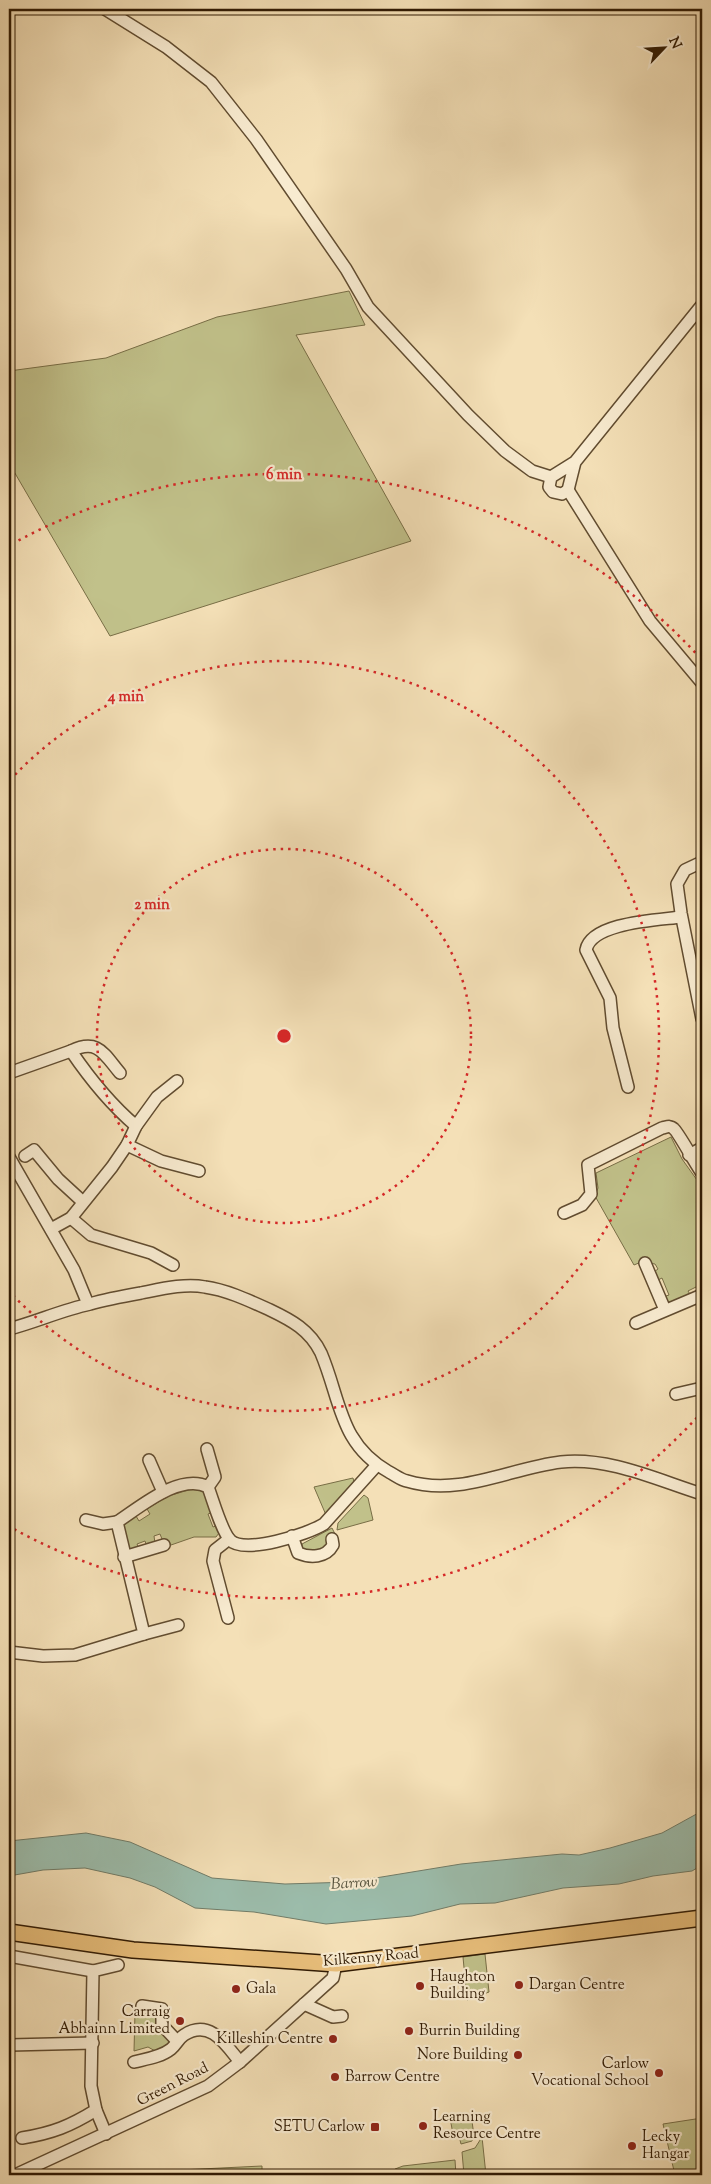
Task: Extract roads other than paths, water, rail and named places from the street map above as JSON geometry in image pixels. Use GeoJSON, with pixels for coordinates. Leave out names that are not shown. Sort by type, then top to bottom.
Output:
{"type":"FeatureCollection","features":[{"type":"Feature","properties":{"kind":"main road","name":"Kilkenny Road"},"geometry":{"type":"LineString","coordinates":[[9,1932],[133,1950],[336,1964],[702,1918]]}},
{"type":"Feature","properties":{"kind":"street"},"geometry":{"type":"LineString","coordinates":[[105,9],[166,46],[211,82],[256,139],[346,269],[368,307],[468,415],[505,451],[532,471],[566,476],[569,486],[638,603],[702,683]]}},
{"type":"Feature","properties":{"kind":"street"},"geometry":{"type":"LineString","coordinates":[[575,462],[569,486],[562,494],[553,492],[549,487],[554,475],[575,462],[702,305]]}},
{"type":"Feature","properties":{"kind":"street"},"geometry":{"type":"LineString","coordinates":[[702,862],[685,870],[677,884],[681,918],[702,1019]]}},
{"type":"Feature","properties":{"kind":"street"},"geometry":{"type":"LineString","coordinates":[[628,1087],[613,1028],[610,998],[586,950],[587,946],[601,933],[615,927],[681,918]]}},
{"type":"Feature","properties":{"kind":"street"},"geometry":{"type":"LineString","coordinates":[[9,1073],[88,1044],[93,1045],[102,1052],[120,1073]]}},
{"type":"Feature","properties":{"kind":"street"},"geometry":{"type":"LineString","coordinates":[[71,1050],[97,1088],[114,1108],[136,1126]]}},
{"type":"Feature","properties":{"kind":"street"},"geometry":{"type":"LineString","coordinates":[[51,1229],[71,1218],[128,1145],[136,1126],[157,1097],[177,1081]]}},
{"type":"Feature","properties":{"kind":"street"},"geometry":{"type":"LineString","coordinates":[[564,1213],[582,1205],[591,1194],[588,1165],[670,1126],[675,1129],[702,1174]]}},
{"type":"Feature","properties":{"kind":"street"},"geometry":{"type":"LineString","coordinates":[[128,1145],[161,1161],[199,1171]]}},
{"type":"Feature","properties":{"kind":"street"},"geometry":{"type":"LineString","coordinates":[[689,1155],[702,1148]]}},
{"type":"Feature","properties":{"kind":"street"},"geometry":{"type":"LineString","coordinates":[[25,1156],[34,1150],[58,1178],[83,1202]]}},
{"type":"Feature","properties":{"kind":"street"},"geometry":{"type":"LineString","coordinates":[[9,1157],[74,1270],[88,1304]]}},
{"type":"Feature","properties":{"kind":"street"},"geometry":{"type":"LineString","coordinates":[[71,1218],[91,1235],[151,1253],[173,1265]]}},
{"type":"Feature","properties":{"kind":"street"},"geometry":{"type":"LineString","coordinates":[[644,1263],[664,1310]]}},
{"type":"Feature","properties":{"kind":"street"},"geometry":{"type":"LineString","coordinates":[[9,1329],[88,1304],[168,1287],[205,1286],[238,1297],[293,1321],[314,1341],[326,1366],[348,1430],[356,1443],[377,1465],[405,1481],[440,1486],[484,1482],[526,1469],[562,1462],[590,1462],[616,1466],[702,1494]]}},
{"type":"Feature","properties":{"kind":"street"},"geometry":{"type":"LineString","coordinates":[[636,1323],[702,1295]]}},
{"type":"Feature","properties":{"kind":"street"},"geometry":{"type":"LineString","coordinates":[[676,1394],[702,1388]]}},
{"type":"Feature","properties":{"kind":"street"},"geometry":{"type":"LineString","coordinates":[[207,1449],[215,1476],[208,1487]]}},
{"type":"Feature","properties":{"kind":"street"},"geometry":{"type":"LineString","coordinates":[[149,1460],[163,1492]]}},
{"type":"Feature","properties":{"kind":"street"},"geometry":{"type":"LineString","coordinates":[[208,1487],[229,1539],[237,1546],[255,1546],[315,1530],[324,1524],[377,1465]]}},
{"type":"Feature","properties":{"kind":"street"},"geometry":{"type":"LineString","coordinates":[[86,1520],[103,1524],[117,1522],[163,1492],[180,1485],[195,1483],[208,1487]]}},
{"type":"Feature","properties":{"kind":"street"},"geometry":{"type":"LineString","coordinates":[[117,1522],[144,1634]]}},
{"type":"Feature","properties":{"kind":"street"},"geometry":{"type":"LineString","coordinates":[[292,1536],[298,1553],[310,1556],[328,1552],[333,1545],[332,1539]]}},
{"type":"Feature","properties":{"kind":"street"},"geometry":{"type":"LineString","coordinates":[[228,1618],[213,1561],[215,1550],[229,1539]]}},
{"type":"Feature","properties":{"kind":"street"},"geometry":{"type":"LineString","coordinates":[[124,1557],[164,1545]]}},
{"type":"Feature","properties":{"kind":"street"},"geometry":{"type":"LineString","coordinates":[[9,1652],[43,1656],[75,1655],[178,1625]]}},
{"type":"Feature","properties":{"kind":"street"},"geometry":{"type":"LineString","coordinates":[[9,1956],[93,1971],[118,1965]]}},
{"type":"Feature","properties":{"kind":"street","name":"Green Road"},"geometry":{"type":"LineString","coordinates":[[15,2175],[208,2086],[240,2062],[332,1978],[336,1964]]}},
{"type":"Feature","properties":{"kind":"street"},"geometry":{"type":"LineString","coordinates":[[93,1971],[91,2086],[96,2110],[106,2134]]}},
{"type":"Feature","properties":{"kind":"street"},"geometry":{"type":"LineString","coordinates":[[304,2004],[333,2017],[342,2016]]}},
{"type":"Feature","properties":{"kind":"street"},"geometry":{"type":"LineString","coordinates":[[142,2006],[162,2009],[162,2025],[177,2041]]}},
{"type":"Feature","properties":{"kind":"street"},"geometry":{"type":"LineString","coordinates":[[134,2062],[162,2054],[173,2048],[177,2041],[194,2030],[214,2033],[240,2062]]}},
{"type":"Feature","properties":{"kind":"street"},"geometry":{"type":"LineString","coordinates":[[10,2046],[93,2043]]}},
{"type":"Feature","properties":{"kind":"street"},"geometry":{"type":"LineString","coordinates":[[22,2138],[55,2132],[69,2127],[96,2110]]}},
{"type":"Feature","properties":{"kind":"water","name":"Barrow"},"geometry":{"type":"Polygon","coordinates":[[[702,1811],[702,1865],[692,1871],[653,1876],[619,1884],[563,1888],[495,1903],[460,1904],[412,1916],[326,1924],[254,1912],[195,1908],[155,1887],[130,1878],[85,1868],[43,1870],[9,1876],[9,1841],[86,1833],[130,1842],[212,1878],[285,1884],[351,1882],[461,1864],[562,1854],[579,1855],[662,1833],[702,1811]]]}},
{"type":"Feature","properties":{"kind":"place","name":"Dargan Centre"},"geometry":{"type":"Point","coordinates":[519,1985]}},
{"type":"Feature","properties":{"kind":"place","name":"Haughton Building"},"geometry":{"type":"Point","coordinates":[420,1986]}},
{"type":"Feature","properties":{"kind":"place","name":"Gala"},"geometry":{"type":"Point","coordinates":[236,1989]}},
{"type":"Feature","properties":{"kind":"place","name":"Carraig Abhainn Limited"},"geometry":{"type":"Point","coordinates":[180,2021]}},
{"type":"Feature","properties":{"kind":"place","name":"Burrin Building"},"geometry":{"type":"Point","coordinates":[409,2031]}},
{"type":"Feature","properties":{"kind":"place","name":"Killeshin Centre"},"geometry":{"type":"Point","coordinates":[333,2039]}},
{"type":"Feature","properties":{"kind":"place","name":"Nore Building"},"geometry":{"type":"Point","coordinates":[518,2055]}},
{"type":"Feature","properties":{"kind":"place","name":"Carlow Vocational School"},"geometry":{"type":"Point","coordinates":[659,2073]}},
{"type":"Feature","properties":{"kind":"place","name":"Barrow Centre"},"geometry":{"type":"Point","coordinates":[335,2077]}},
{"type":"Feature","properties":{"kind":"place","name":"Learning Resource Centre"},"geometry":{"type":"Point","coordinates":[423,2126]}},
{"type":"Feature","properties":{"kind":"place","name":"SETU Carlow"},"geometry":{"type":"Point","coordinates":[375,2127]}},
{"type":"Feature","properties":{"kind":"place","name":"Lecky Hangar"},"geometry":{"type":"Point","coordinates":[632,2146]}}]}
